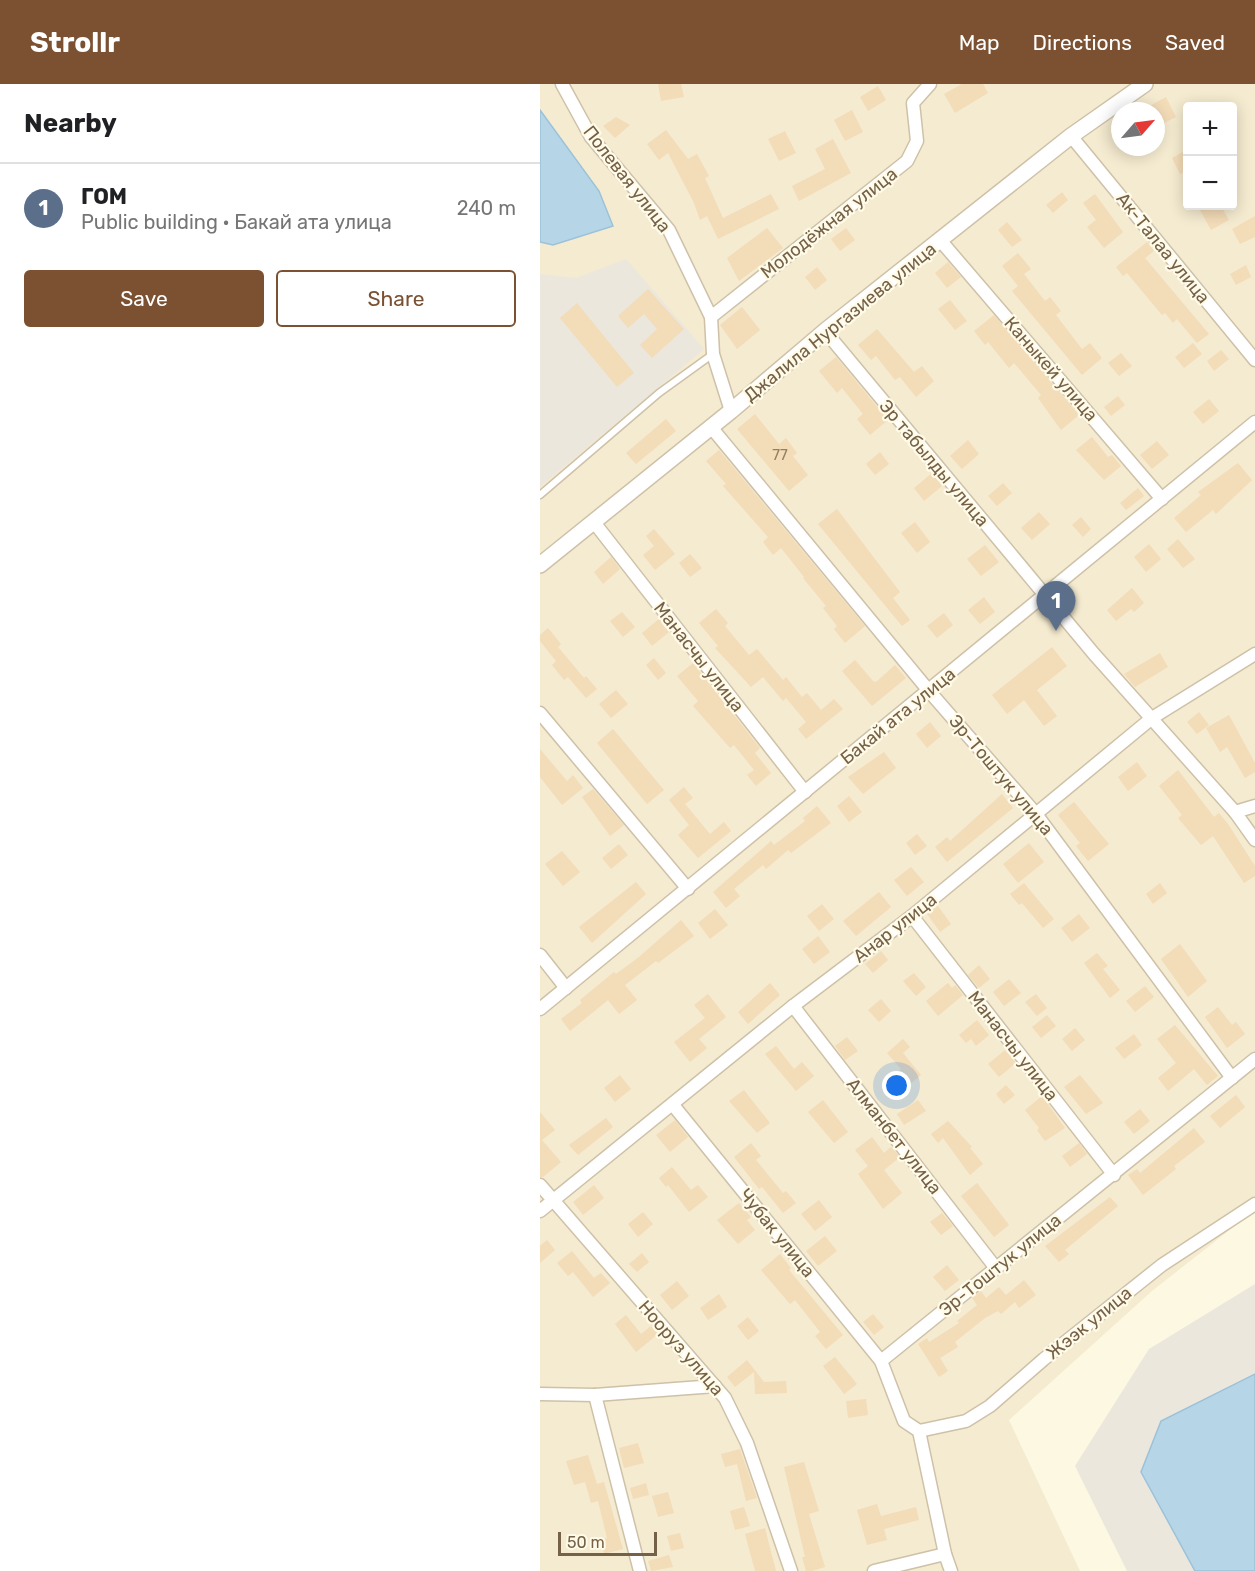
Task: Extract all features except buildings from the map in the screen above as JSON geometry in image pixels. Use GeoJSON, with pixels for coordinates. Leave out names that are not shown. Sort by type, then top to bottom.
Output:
{"type":"FeatureCollection","features":[{"type":"Feature","properties":{"kind":"street","name":"Полевая улица"},"geometry":{"type":"LineString","coordinates":[[562,84],[591,137],[669,230],[711,317],[713,354],[731,411]]}},
{"type":"Feature","properties":{"kind":"street","name":"Молодёжная улица"},"geometry":{"type":"LineString","coordinates":[[711,317],[908,161],[917,141],[913,103],[930,84]]}},
{"type":"Feature","properties":{"kind":"street","name":"Джалила Нургазиева улица"},"geometry":{"type":"LineString","coordinates":[[540,565],[731,411],[825,331],[1071,136],[1145,84]]}},
{"type":"Feature","properties":{"kind":"street","name":"Ак-Талаа улица"},"geometry":{"type":"LineString","coordinates":[[1071,136],[1255,360]]}},
{"type":"Feature","properties":{"kind":"street","name":"Каныкей улица"},"geometry":{"type":"LineString","coordinates":[[940,240],[1162,499]]}},
{"type":"Feature","properties":{"kind":"street","name":"Эр табылды улица"},"geometry":{"type":"LineString","coordinates":[[825,331],[1043,594],[1152,718]]}},
{"type":"Feature","properties":{"kind":"street","name":"Бакай ата улица"},"geometry":{"type":"LineString","coordinates":[[540,1010],[929,691],[1043,594],[1255,422]]}},
{"type":"Feature","properties":{"kind":"street","name":"Эр-Тоштук улица"},"geometry":{"type":"LineString","coordinates":[[711,427],[929,691],[1036,814],[1232,1078]]}},
{"type":"Feature","properties":{"kind":"street","name":"Манасчы улица"},"geometry":{"type":"LineString","coordinates":[[593,521],[805,792]]}},
{"type":"Feature","properties":{"kind":"street","name":"Анар улица"},"geometry":{"type":"LineString","coordinates":[[540,1211],[793,1006],[912,916],[1152,718],[1255,654]]}},
{"type":"Feature","properties":{"kind":"street"},"geometry":{"type":"LineString","coordinates":[[540,712],[688,889]]}},
{"type":"Feature","properties":{"kind":"street"},"geometry":{"type":"LineString","coordinates":[[1152,718],[1235,812],[1255,840]]}},
{"type":"Feature","properties":{"kind":"street"},"geometry":{"type":"LineString","coordinates":[[1235,812],[1255,806]]}},
{"type":"Feature","properties":{"kind":"street","name":"Манасчы улица"},"geometry":{"type":"LineString","coordinates":[[912,916],[1114,1175]]}},
{"type":"Feature","properties":{"kind":"street"},"geometry":{"type":"LineString","coordinates":[[540,955],[566,988]]}},
{"type":"Feature","properties":{"kind":"street","name":"Алманбет улица"},"geometry":{"type":"LineString","coordinates":[[793,1006],[995,1267]]}},
{"type":"Feature","properties":{"kind":"street","name":"Эр-Тоштук улица"},"geometry":{"type":"LineString","coordinates":[[881,1361],[1254,1060]]}},
{"type":"Feature","properties":{"kind":"street","name":"Чубак улица"},"geometry":{"type":"LineString","coordinates":[[673,1105],[881,1361]]}},
{"type":"Feature","properties":{"kind":"street","name":"Нооруз улица"},"geometry":{"type":"LineString","coordinates":[[540,1185],[725,1398],[747,1443],[791,1571]]}},
{"type":"Feature","properties":{"kind":"street","name":"Жээк улица"},"geometry":{"type":"LineString","coordinates":[[919,1431],[966,1420],[990,1406],[1044,1359],[1162,1265],[1255,1204]]}},
{"type":"Feature","properties":{"kind":"street"},"geometry":{"type":"LineString","coordinates":[[881,1361],[904,1421],[919,1431],[945,1554],[951,1571]]}},
{"type":"Feature","properties":{"kind":"street"},"geometry":{"type":"LineString","coordinates":[[540,1394],[595,1395],[716,1386]]}},
{"type":"Feature","properties":{"kind":"street"},"geometry":{"type":"LineString","coordinates":[[595,1395],[640,1571]]}},
{"type":"Feature","properties":{"kind":"street"},"geometry":{"type":"LineString","coordinates":[[873,1571],[945,1554]]}},
{"type":"Feature","properties":{"kind":"lane"},"geometry":{"type":"LineString","coordinates":[[540,495],[659,393],[713,354]]}},
{"type":"Feature","properties":{"kind":"shaded area"},"geometry":{"type":"Polygon","coordinates":[[[540,84],[1255,84],[1255,1210],[1152,1291],[1009,1420],[1080,1571],[540,1571],[540,84]]]}},
{"type":"Feature","properties":{"kind":"shaded area"},"geometry":{"type":"Polygon","coordinates":[[[626,259],[704,349],[540,487],[540,274],[576,278],[626,259]]]}},
{"type":"Feature","properties":{"kind":"shaded area"},"geometry":{"type":"Polygon","coordinates":[[[1255,1284],[1255,1571],[1127,1571],[1075,1466],[1149,1349],[1255,1284]]]}},
{"type":"Feature","properties":{"kind":"water"},"geometry":{"type":"Polygon","coordinates":[[[540,110],[599,191],[613,226],[553,245],[540,242],[540,110]]]}},
{"type":"Feature","properties":{"kind":"water"},"geometry":{"type":"Polygon","coordinates":[[[1255,1374],[1255,1571],[1195,1571],[1141,1472],[1161,1421],[1255,1374]]]}},
{"type":"Feature","properties":{"kind":"place","name":"ГОМ"},"geometry":{"type":"Point","coordinates":[1056,631]}}]}
